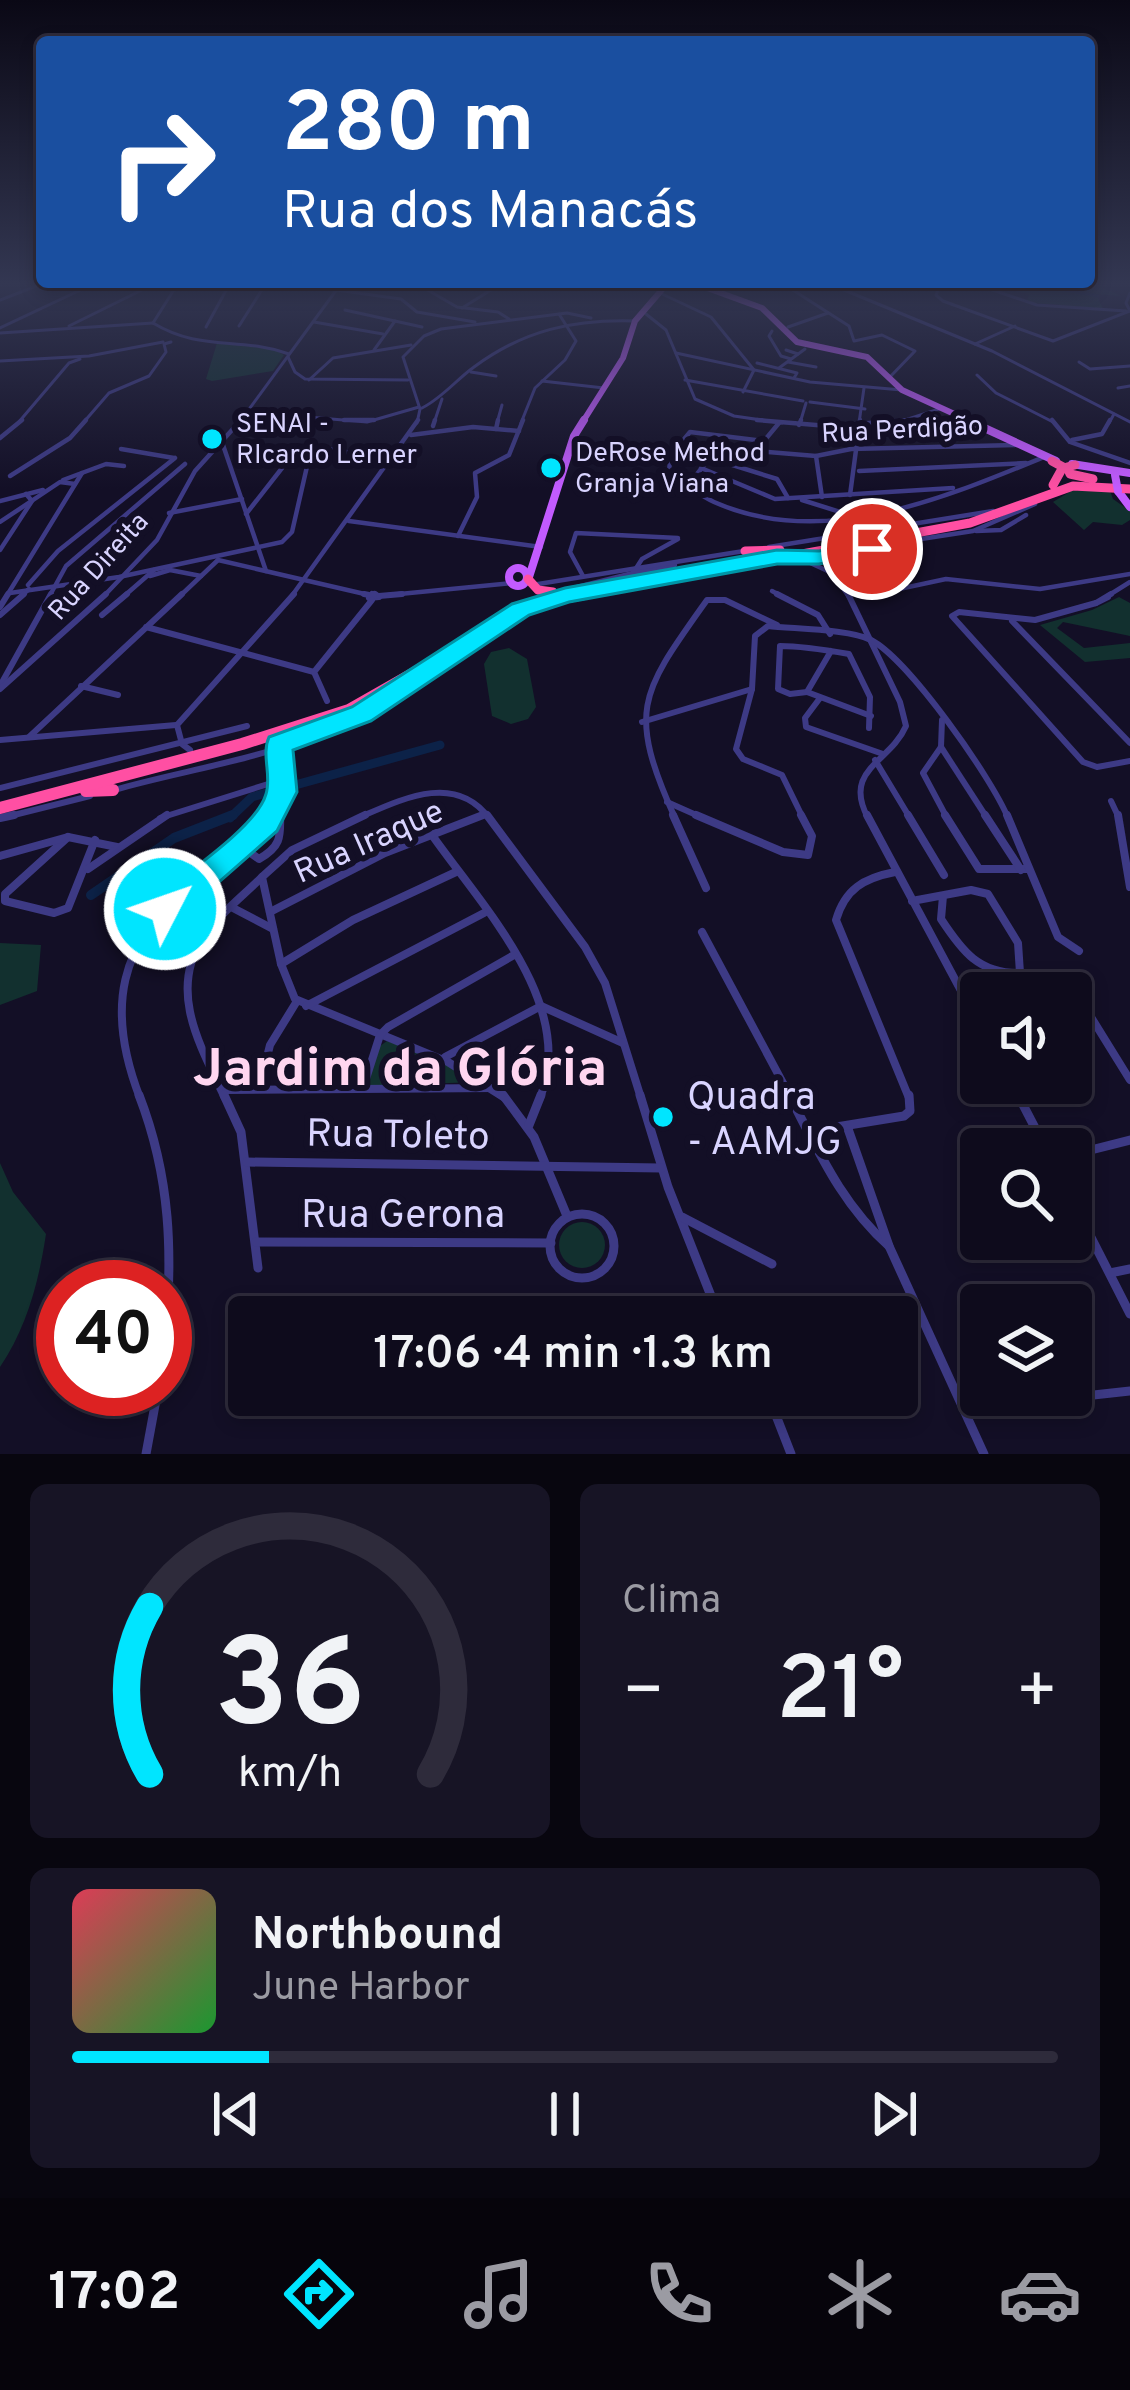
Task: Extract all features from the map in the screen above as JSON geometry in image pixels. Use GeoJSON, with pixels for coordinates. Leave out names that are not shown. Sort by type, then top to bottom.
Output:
{"type":"FeatureCollection","features":[{"type":"Feature","properties":{"kind":"highway"},"geometry":{"type":"LineString","coordinates":[[1058,461],[1070,474],[1119,477]]}},
{"type":"Feature","properties":{"kind":"highway"},"geometry":{"type":"LineString","coordinates":[[1053,485],[1063,474],[1058,461]]}},
{"type":"Feature","properties":{"kind":"highway"},"geometry":{"type":"LineString","coordinates":[[747,551],[787,555],[997,511],[1053,485],[1119,477]]}},
{"type":"Feature","properties":{"kind":"highway"},"geometry":{"type":"LineString","coordinates":[[0,804],[343,705],[409,672],[520,602],[553,592],[970,523],[1073,486],[1119,477]]}},
{"type":"Feature","properties":{"kind":"highway"},"geometry":{"type":"LineString","coordinates":[[521,579],[553,592]]}},
{"type":"Feature","properties":{"kind":"highway"},"geometry":{"type":"LineString","coordinates":[[520,602],[527,591],[521,579]]}},
{"type":"Feature","properties":{"kind":"highway"},"geometry":{"type":"LineString","coordinates":[[484,632],[527,617],[579,585]]}},
{"type":"Feature","properties":{"kind":"highway"},"geometry":{"type":"LineString","coordinates":[[0,804],[308,724],[398,686],[530,605],[579,585]]}},
{"type":"Feature","properties":{"kind":"highway"},"geometry":{"type":"LineString","coordinates":[[60,791],[113,790]]}},
{"type":"Feature","properties":{"kind":"main road"},"geometry":{"type":"LineString","coordinates":[[521,579],[536,564],[571,444],[625,353]]}},
{"type":"Feature","properties":{"kind":"main road"},"geometry":{"type":"LineString","coordinates":[[849,353],[867,357],[902,390],[1016,445],[1119,477],[1130,504]]}},
{"type":"Feature","properties":{"kind":"street"},"geometry":{"type":"LineString","coordinates":[[1,362],[69,360],[107,353]]}},
{"type":"Feature","properties":{"kind":"street"},"geometry":{"type":"LineString","coordinates":[[10,476],[70,438],[109,393],[149,376],[165,353]]}},
{"type":"Feature","properties":{"kind":"street"},"geometry":{"type":"LineString","coordinates":[[282,353],[289,356],[298,376],[309,380],[408,380]]}},
{"type":"Feature","properties":{"kind":"street","name":"Rua Direita"},"geometry":{"type":"LineString","coordinates":[[0,688],[47,653],[166,527],[168,513],[200,464],[223,445],[291,353]]}},
{"type":"Feature","properties":{"kind":"street"},"geometry":{"type":"LineString","coordinates":[[309,380],[332,358],[359,353]]}},
{"type":"Feature","properties":{"kind":"street"},"geometry":{"type":"LineString","coordinates":[[0,740],[177,725],[307,580],[411,435],[420,408],[402,359],[408,353]]}},
{"type":"Feature","properties":{"kind":"street"},"geometry":{"type":"LineString","coordinates":[[248,412],[367,422],[442,399],[497,353]]}},
{"type":"Feature","properties":{"kind":"street"},"geometry":{"type":"LineString","coordinates":[[458,536],[476,501],[476,472],[507,457],[541,381],[570,353]]}},
{"type":"Feature","properties":{"kind":"street"},"geometry":{"type":"LineString","coordinates":[[676,353],[809,383],[902,390]]}},
{"type":"Feature","properties":{"kind":"street"},"geometry":{"type":"LineString","coordinates":[[676,353],[695,399],[779,423],[906,422],[938,409]]}},
{"type":"Feature","properties":{"kind":"street"},"geometry":{"type":"LineString","coordinates":[[741,353],[754,370]]}},
{"type":"Feature","properties":{"kind":"street"},"geometry":{"type":"LineString","coordinates":[[779,353],[816,367]]}},
{"type":"Feature","properties":{"kind":"street"},"geometry":{"type":"LineString","coordinates":[[889,377],[912,353]]}},
{"type":"Feature","properties":{"kind":"street"},"geometry":{"type":"LineString","coordinates":[[993,353],[1130,422]]}},
{"type":"Feature","properties":{"kind":"street"},"geometry":{"type":"LineString","coordinates":[[779,368],[798,354]]}},
{"type":"Feature","properties":{"kind":"street"},"geometry":{"type":"LineString","coordinates":[[1117,357],[1130,366]]}},
{"type":"Feature","properties":{"kind":"street"},"geometry":{"type":"LineString","coordinates":[[1098,358],[1110,367]]}},
{"type":"Feature","properties":{"kind":"street"},"geometry":{"type":"LineString","coordinates":[[0,438],[31,411],[69,360]]}},
{"type":"Feature","properties":{"kind":"street"},"geometry":{"type":"LineString","coordinates":[[1078,362],[1088,368],[1130,366]]}},
{"type":"Feature","properties":{"kind":"street"},"geometry":{"type":"LineString","coordinates":[[757,363],[797,373],[794,379]]}},
{"type":"Feature","properties":{"kind":"street"},"geometry":{"type":"LineString","coordinates":[[742,392],[754,370]]}},
{"type":"Feature","properties":{"kind":"street"},"geometry":{"type":"LineString","coordinates":[[471,371],[496,376]]}},
{"type":"Feature","properties":{"kind":"street"},"geometry":{"type":"LineString","coordinates":[[977,375],[996,393],[1052,420],[1068,441],[1119,477]]}},
{"type":"Feature","properties":{"kind":"street"},"geometry":{"type":"LineString","coordinates":[[685,380],[865,409]]}},
{"type":"Feature","properties":{"kind":"street"},"geometry":{"type":"LineString","coordinates":[[541,381],[604,388]]}},
{"type":"Feature","properties":{"kind":"street"},"geometry":{"type":"LineString","coordinates":[[1118,388],[1130,386]]}},
{"type":"Feature","properties":{"kind":"street"},"geometry":{"type":"LineString","coordinates":[[850,495],[865,388]]}},
{"type":"Feature","properties":{"kind":"street"},"geometry":{"type":"LineString","coordinates":[[435,429],[442,399]]}},
{"type":"Feature","properties":{"kind":"street"},"geometry":{"type":"LineString","coordinates":[[799,425],[806,402]]}},
{"type":"Feature","properties":{"kind":"street"},"geometry":{"type":"LineString","coordinates":[[496,429],[502,405]]}},
{"type":"Feature","properties":{"kind":"street"},"geometry":{"type":"LineString","coordinates":[[1068,441],[1102,434],[1114,414]]}},
{"type":"Feature","properties":{"kind":"street"},"geometry":{"type":"LineString","coordinates":[[779,423],[766,440],[690,432],[670,455],[670,472],[746,519],[861,518],[894,513],[921,522],[997,511]]}},
{"type":"Feature","properties":{"kind":"street"},"geometry":{"type":"LineString","coordinates":[[417,425],[519,430]]}},
{"type":"Feature","properties":{"kind":"street"},"geometry":{"type":"LineString","coordinates":[[411,435],[435,429]]}},
{"type":"Feature","properties":{"kind":"street"},"geometry":{"type":"LineString","coordinates":[[698,491],[696,477],[729,437]]}},
{"type":"Feature","properties":{"kind":"street"},"geometry":{"type":"LineString","coordinates":[[223,445],[266,571]]}},
{"type":"Feature","properties":{"kind":"street","name":"Rua Perdigão"},"geometry":{"type":"LineString","coordinates":[[719,448],[817,456],[858,448],[1016,445]]}},
{"type":"Feature","properties":{"kind":"street"},"geometry":{"type":"LineString","coordinates":[[121,449],[200,464]]}},
{"type":"Feature","properties":{"kind":"street"},"geometry":{"type":"LineString","coordinates":[[264,452],[293,454],[311,449],[393,460]]}},
{"type":"Feature","properties":{"kind":"street"},"geometry":{"type":"LineString","coordinates":[[13,589],[119,577],[282,542],[292,532],[311,449]]}},
{"type":"Feature","properties":{"kind":"street"},"geometry":{"type":"LineString","coordinates":[[246,514],[293,454]]}},
{"type":"Feature","properties":{"kind":"street"},"geometry":{"type":"LineString","coordinates":[[817,456],[822,497]]}},
{"type":"Feature","properties":{"kind":"street"},"geometry":{"type":"LineString","coordinates":[[0,611],[89,525],[175,458]]}},
{"type":"Feature","properties":{"kind":"street"},"geometry":{"type":"LineString","coordinates":[[710,458],[779,477],[789,499]]}},
{"type":"Feature","properties":{"kind":"street"},"geometry":{"type":"LineString","coordinates":[[859,471],[1058,461]]}},
{"type":"Feature","properties":{"kind":"street"},"geometry":{"type":"LineString","coordinates":[[218,559],[373,597],[521,579],[579,585],[907,517],[963,488],[1030,463]]}},
{"type":"Feature","properties":{"kind":"street"},"geometry":{"type":"LineString","coordinates":[[0,522],[60,482],[96,472],[106,464],[124,466]]}},
{"type":"Feature","properties":{"kind":"street"},"geometry":{"type":"LineString","coordinates":[[0,688],[66,566],[185,464]]}},
{"type":"Feature","properties":{"kind":"street"},"geometry":{"type":"LineString","coordinates":[[701,469],[745,490],[789,499],[963,488]]}},
{"type":"Feature","properties":{"kind":"street"},"geometry":{"type":"LineString","coordinates":[[0,611],[82,473]]}},
{"type":"Feature","properties":{"kind":"street"},"geometry":{"type":"LineString","coordinates":[[60,482],[75,484]]}},
{"type":"Feature","properties":{"kind":"street"},"geometry":{"type":"LineString","coordinates":[[136,485],[156,489]]}},
{"type":"Feature","properties":{"kind":"street"},"geometry":{"type":"LineString","coordinates":[[0,501],[52,487]]}},
{"type":"Feature","properties":{"kind":"street"},"geometry":{"type":"LineString","coordinates":[[0,550],[32,502],[33,497],[26,494]]}},
{"type":"Feature","properties":{"kind":"street"},"geometry":{"type":"LineString","coordinates":[[168,513],[242,499]]}},
{"type":"Feature","properties":{"kind":"street"},"geometry":{"type":"LineString","coordinates":[[799,499],[861,518]]}},
{"type":"Feature","properties":{"kind":"street"},"geometry":{"type":"LineString","coordinates":[[973,532],[1042,499]]}},
{"type":"Feature","properties":{"kind":"street"},"geometry":{"type":"LineString","coordinates":[[787,555],[846,554],[1001,530],[1026,515]]}},
{"type":"Feature","properties":{"kind":"street"},"geometry":{"type":"LineString","coordinates":[[9,516],[22,516]]}},
{"type":"Feature","properties":{"kind":"street"},"geometry":{"type":"LineString","coordinates":[[349,521],[541,547]]}},
{"type":"Feature","properties":{"kind":"street"},"geometry":{"type":"LineString","coordinates":[[989,523],[1001,530]]}},
{"type":"Feature","properties":{"kind":"street"},"geometry":{"type":"LineString","coordinates":[[89,525],[109,530]]}},
{"type":"Feature","properties":{"kind":"street"},"geometry":{"type":"LineString","coordinates":[[576,533],[678,538],[635,570],[579,585],[570,552],[576,533]]}},
{"type":"Feature","properties":{"kind":"street"},"geometry":{"type":"LineString","coordinates":[[846,554],[846,563]]}},
{"type":"Feature","properties":{"kind":"street"},"geometry":{"type":"LineString","coordinates":[[787,555],[832,574],[892,589],[946,579],[1040,589],[1130,578]]}},
{"type":"Feature","properties":{"kind":"street"},"geometry":{"type":"LineString","coordinates":[[29,737],[218,559]]}},
{"type":"Feature","properties":{"kind":"street"},"geometry":{"type":"LineString","coordinates":[[846,590],[858,569],[846,563],[833,565],[832,574],[846,590],[901,701],[906,726],[900,741],[875,760],[861,779],[860,802],[960,990]]}},
{"type":"Feature","properties":{"kind":"street"},"geometry":{"type":"LineString","coordinates":[[102,615],[154,570]]}},
{"type":"Feature","properties":{"kind":"street"},"geometry":{"type":"LineString","coordinates":[[146,577],[170,570],[201,576]]}},
{"type":"Feature","properties":{"kind":"street"},"geometry":{"type":"LineString","coordinates":[[1130,578],[1096,603],[1041,620],[954,613],[953,619],[1083,762],[1097,767],[1130,761]]}},
{"type":"Feature","properties":{"kind":"street"},"geometry":{"type":"LineString","coordinates":[[772,591],[818,614],[830,634]]}},
{"type":"Feature","properties":{"kind":"street"},"geometry":{"type":"LineString","coordinates":[[314,672],[373,597]]}},
{"type":"Feature","properties":{"kind":"street"},"geometry":{"type":"LineString","coordinates":[[706,888],[667,802],[642,722],[654,675],[706,600],[725,600],[780,627]]}},
{"type":"Feature","properties":{"kind":"street"},"geometry":{"type":"LineString","coordinates":[[1009,618],[1128,737]]}},
{"type":"Feature","properties":{"kind":"street"},"geometry":{"type":"LineString","coordinates":[[146,626],[314,672],[327,700]]}},
{"type":"Feature","properties":{"kind":"street"},"geometry":{"type":"LineString","coordinates":[[667,802],[783,852],[803,857],[812,850],[812,836],[782,775],[743,759],[736,749],[752,688],[754,636],[762,628],[780,627],[870,640],[910,676],[993,782],[1025,870],[1058,937],[1079,951]]}},
{"type":"Feature","properties":{"kind":"street"},"geometry":{"type":"LineString","coordinates":[[869,728],[873,716],[854,658],[781,646],[778,688],[873,716]]}},
{"type":"Feature","properties":{"kind":"street"},"geometry":{"type":"LineString","coordinates":[[803,694],[832,651]]}},
{"type":"Feature","properties":{"kind":"street"},"geometry":{"type":"LineString","coordinates":[[81,686],[118,695]]}},
{"type":"Feature","properties":{"kind":"street"},"geometry":{"type":"LineString","coordinates":[[0,818],[279,745],[362,714],[398,686]]}},
{"type":"Feature","properties":{"kind":"street"},"geometry":{"type":"LineString","coordinates":[[642,722],[752,688]]}},
{"type":"Feature","properties":{"kind":"street"},"geometry":{"type":"LineString","coordinates":[[803,694],[812,706]]}},
{"type":"Feature","properties":{"kind":"street"},"geometry":{"type":"LineString","coordinates":[[820,698],[805,718],[806,727],[884,755]]}},
{"type":"Feature","properties":{"kind":"street"},"geometry":{"type":"LineString","coordinates":[[942,717],[940,747],[922,779],[976,867],[988,872],[1025,870]]}},
{"type":"Feature","properties":{"kind":"street"},"geometry":{"type":"LineString","coordinates":[[177,725],[186,747]]}},
{"type":"Feature","properties":{"kind":"street"},"geometry":{"type":"LineString","coordinates":[[0,788],[186,747],[247,726]]}},
{"type":"Feature","properties":{"kind":"street"},"geometry":{"type":"LineString","coordinates":[[258,1268],[247,1162],[224,1090],[192,1028],[186,992],[201,940],[233,908],[277,848],[283,826],[279,745]]}},
{"type":"Feature","properties":{"kind":"street"},"geometry":{"type":"LineString","coordinates":[[940,747],[1025,870]]}},
{"type":"Feature","properties":{"kind":"street"},"geometry":{"type":"LineString","coordinates":[[875,760],[944,875]]}},
{"type":"Feature","properties":{"kind":"street"},"geometry":{"type":"LineString","coordinates":[[170,1260],[166,1181],[146,1110],[118,1039],[128,971],[144,934],[188,887],[266,823],[282,787]]}},
{"type":"Feature","properties":{"kind":"street"},"geometry":{"type":"LineString","coordinates":[[86,871],[167,814],[282,787]]}},
{"type":"Feature","properties":{"kind":"street"},"geometry":{"type":"LineString","coordinates":[[242,847],[248,856],[267,864],[360,819],[437,791],[463,792],[487,814],[585,946],[605,983],[661,1168],[711,1296]]}},
{"type":"Feature","properties":{"kind":"street"},"geometry":{"type":"LineString","coordinates":[[1111,801],[1125,825],[1124,869],[1130,886]]}},
{"type":"Feature","properties":{"kind":"street","name":"Rua Iraque"},"geometry":{"type":"LineString","coordinates":[[270,912],[362,864],[487,814]]}},
{"type":"Feature","properties":{"kind":"street"},"geometry":{"type":"LineString","coordinates":[[266,823],[283,826]]}},
{"type":"Feature","properties":{"kind":"street"},"geometry":{"type":"LineString","coordinates":[[432,836],[514,955],[541,1006],[549,1076],[529,1126]]}},
{"type":"Feature","properties":{"kind":"street"},"geometry":{"type":"LineString","coordinates":[[0,856],[68,837],[117,847]]}},
{"type":"Feature","properties":{"kind":"street"},"geometry":{"type":"LineString","coordinates":[[68,837],[5,894],[5,901],[62,912],[73,903],[94,840]]}},
{"type":"Feature","properties":{"kind":"street"},"geometry":{"type":"LineString","coordinates":[[267,864],[270,912],[281,964],[302,1004],[445,1058],[498,1088],[529,1126],[567,1216]]}},
{"type":"Feature","properties":{"kind":"street"},"geometry":{"type":"LineString","coordinates":[[281,964],[352,920],[456,872]]}},
{"type":"Feature","properties":{"kind":"street"},"geometry":{"type":"LineString","coordinates":[[812,1132],[904,1116],[912,1103],[836,920],[844,896],[856,884],[895,872]]}},
{"type":"Feature","properties":{"kind":"street"},"geometry":{"type":"LineString","coordinates":[[911,901],[975,890],[988,894],[1020,948],[1024,963],[1020,974],[990,974],[976,964],[941,919],[943,896]]}},
{"type":"Feature","properties":{"kind":"street"},"geometry":{"type":"LineString","coordinates":[[233,908],[274,929]]}},
{"type":"Feature","properties":{"kind":"street"},"geometry":{"type":"LineString","coordinates":[[260,1089],[270,1045],[302,1004],[484,913]]}},
{"type":"Feature","properties":{"kind":"street"},"geometry":{"type":"LineString","coordinates":[[702,932],[850,1208],[889,1246]]}},
{"type":"Feature","properties":{"kind":"street"},"geometry":{"type":"LineString","coordinates":[[363,1088],[380,1035],[514,955]]}},
{"type":"Feature","properties":{"kind":"street"},"geometry":{"type":"LineString","coordinates":[[445,1058],[541,1006],[595,1026],[624,1043]]}},
{"type":"Feature","properties":{"kind":"street"},"geometry":{"type":"LineString","coordinates":[[1092,1019],[1130,1080]]}},
{"type":"Feature","properties":{"kind":"street"},"geometry":{"type":"LineString","coordinates":[[224,1090],[498,1088]]}},
{"type":"Feature","properties":{"kind":"street"},"geometry":{"type":"LineString","coordinates":[[847,1126],[889,1246],[984,1454]]}},
{"type":"Feature","properties":{"kind":"street"},"geometry":{"type":"LineString","coordinates":[[1092,1150],[1130,1140]]}},
{"type":"Feature","properties":{"kind":"street","name":"Rua Toleto"},"geometry":{"type":"LineString","coordinates":[[247,1162],[661,1168]]}},
{"type":"Feature","properties":{"kind":"street"},"geometry":{"type":"LineString","coordinates":[[586,1212],[604,1222],[613,1242],[608,1264],[593,1279],[572,1279],[556,1264],[551,1243],[567,1216],[586,1212]]}},
{"type":"Feature","properties":{"kind":"street"},"geometry":{"type":"LineString","coordinates":[[682,1217],[772,1264]]}},
{"type":"Feature","properties":{"kind":"street"},"geometry":{"type":"LineString","coordinates":[[1092,1241],[1126,1296],[1130,1314]]}},
{"type":"Feature","properties":{"kind":"street","name":"Rua Gerona"},"geometry":{"type":"LineString","coordinates":[[256,1243],[551,1243]]}},
{"type":"Feature","properties":{"kind":"street"},"geometry":{"type":"LineString","coordinates":[[1108,1273],[1130,1269]]}},
{"type":"Feature","properties":{"kind":"street"},"geometry":{"type":"LineString","coordinates":[[1092,1395],[1130,1391]]}},
{"type":"Feature","properties":{"kind":"street"},"geometry":{"type":"LineString","coordinates":[[146,1454],[153,1416]]}},
{"type":"Feature","properties":{"kind":"street"},"geometry":{"type":"LineString","coordinates":[[776,1416],[791,1454]]}},
{"type":"Feature","properties":{"kind":"green space"},"geometry":{"type":"Polygon","coordinates":[[[214,353],[284,355],[273,371],[206,379],[214,353]]]}},
{"type":"Feature","properties":{"kind":"green space"},"geometry":{"type":"Polygon","coordinates":[[[1109,488],[1113,499],[1130,511],[1130,520],[1122,525],[1093,522],[1084,530],[1053,502],[1071,491],[1109,488]]]}},
{"type":"Feature","properties":{"kind":"green space"},"geometry":{"type":"Polygon","coordinates":[[[1119,597],[1130,603],[1130,636],[1063,622],[1057,628],[1084,648],[1130,643],[1130,658],[1085,662],[1040,625],[1092,610],[1119,597]]]}},
{"type":"Feature","properties":{"kind":"green space"},"geometry":{"type":"Polygon","coordinates":[[[509,648],[527,659],[536,707],[528,719],[511,724],[492,716],[484,664],[491,652],[509,648]]]}},
{"type":"Feature","properties":{"kind":"green space"},"geometry":{"type":"Polygon","coordinates":[[[0,943],[41,945],[37,991],[0,1005],[0,943]]]}},
{"type":"Feature","properties":{"kind":"green space"},"geometry":{"type":"Polygon","coordinates":[[[387,1041],[445,1061],[476,1082],[371,1086],[367,1082],[380,1046],[387,1041]]]}},
{"type":"Feature","properties":{"kind":"green space"},"geometry":{"type":"Polygon","coordinates":[[[0,1163],[13,1192],[46,1234],[42,1260],[36,1260],[31,1303],[0,1367],[0,1163]]]}},
{"type":"Feature","properties":{"kind":"green space"},"geometry":{"type":"Polygon","coordinates":[[[582,1222],[599,1228],[605,1245],[599,1262],[582,1268],[565,1262],[559,1245],[565,1228],[582,1222]]]}},
{"type":"Feature","properties":{"kind":"waterway"},"geometry":{"type":"LineString","coordinates":[[230,818],[252,797],[440,745]]}},
{"type":"Feature","properties":{"kind":"waterway"},"geometry":{"type":"LineString","coordinates":[[91,895],[174,838],[233,815]]}},
{"type":"Feature","properties":{"kind":"place","name":"SENAI - RIcardo Lerner"},"geometry":{"type":"Point","coordinates":[212,439]}},
{"type":"Feature","properties":{"kind":"place","name":"DeRose Method Granja Viana"},"geometry":{"type":"Point","coordinates":[551,468]}},
{"type":"Feature","properties":{"kind":"place","name":"Quadra - AAMJG"},"geometry":{"type":"Point","coordinates":[663,1117]}},
{"type":"Feature","properties":{"kind":"district","name":"Jardim da Glória"},"geometry":{"type":"Point","coordinates":[400,1066]}},
{"type":"Feature","properties":{"kind":"route"},"geometry":{"type":"LineString","coordinates":[[165,909],[266,823],[282,792],[279,745],[362,714],[520,610],[565,596],[777,557],[819,558],[872,549]]}}]}
